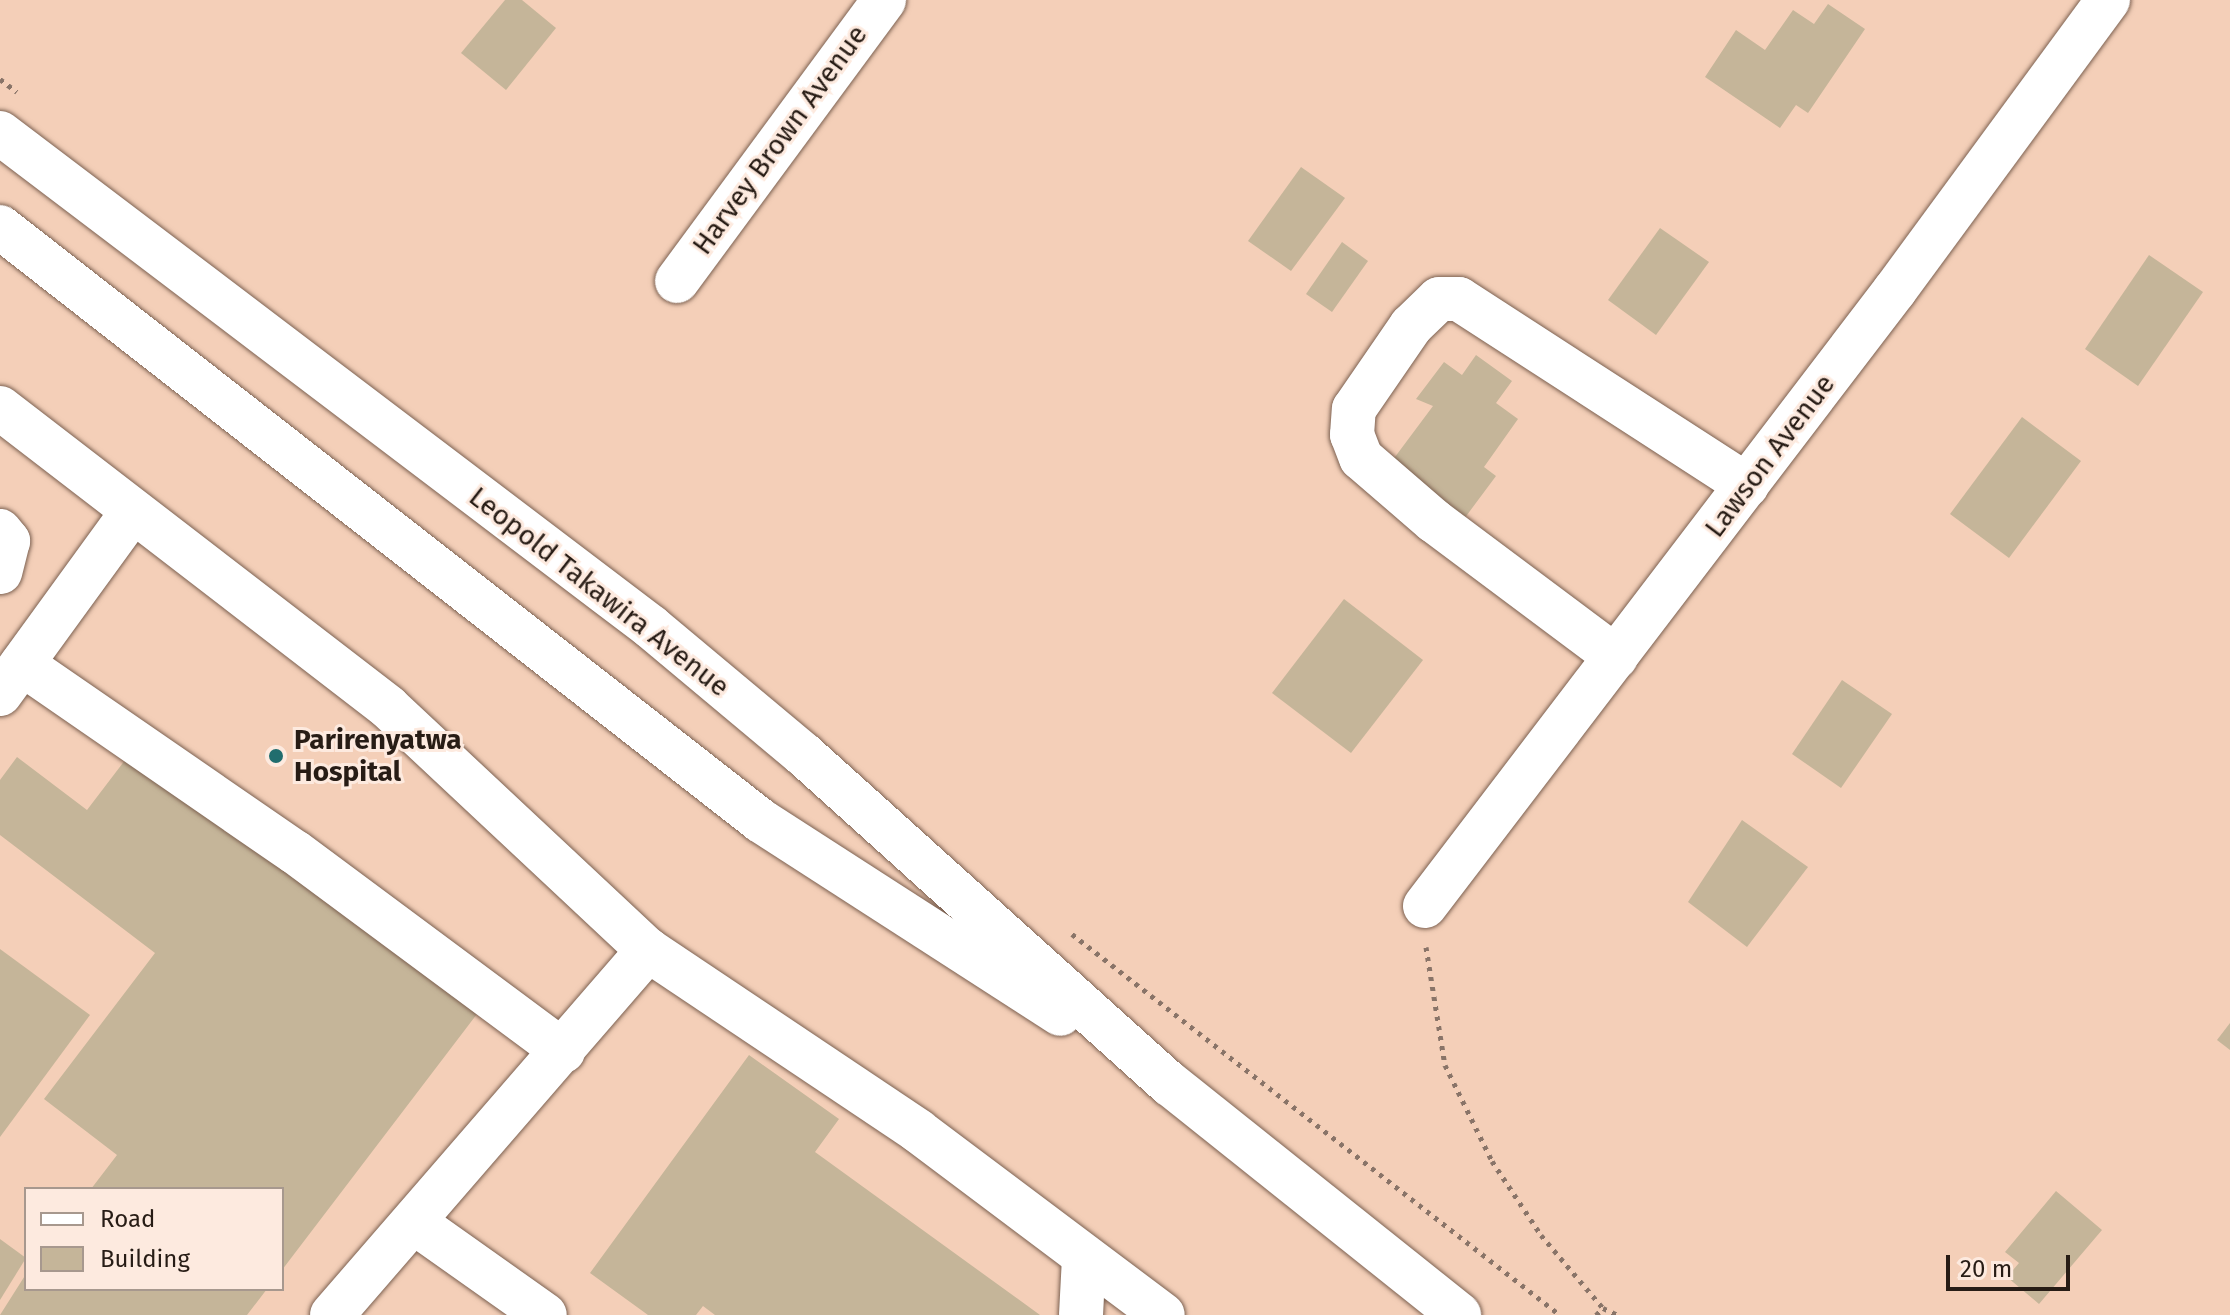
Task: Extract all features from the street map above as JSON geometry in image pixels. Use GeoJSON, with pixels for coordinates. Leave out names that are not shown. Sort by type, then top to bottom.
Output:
{"type":"FeatureCollection","features":[{"type":"Feature","properties":{"kind":"main road","name":"Harvey Brown Avenue"},"geometry":{"type":"LineString","coordinates":[[677,281],[884,0]]}},
{"type":"Feature","properties":{"kind":"main road","name":"Lawson Avenue"},"geometry":{"type":"LineString","coordinates":[[1425,906],[1747,485],[2108,0]]}},
{"type":"Feature","properties":{"kind":"main road","name":"Leopold Takawira Avenue"},"geometry":{"type":"LineString","coordinates":[[0,133],[651,627],[803,754],[1170,1084],[1459,1315]]}},
{"type":"Feature","properties":{"kind":"main road","name":"Leopold Takawira Avenue"},"geometry":{"type":"LineString","coordinates":[[0,227],[761,821],[1170,1084]]}},
{"type":"Feature","properties":{"kind":"main road"},"geometry":{"type":"LineString","coordinates":[[1616,657],[1434,521],[1361,458],[1352,435],[1354,409],[1411,326],[1439,299],[1459,299],[1747,485]]}},
{"type":"Feature","properties":{"kind":"main road"},"geometry":{"type":"LineString","coordinates":[[0,408],[388,707],[648,950],[906,1122],[1163,1315]]}},
{"type":"Feature","properties":{"kind":"main road"},"geometry":{"type":"LineString","coordinates":[[132,512],[11,679],[295,852],[563,1051]]}},
{"type":"Feature","properties":{"kind":"main road"},"geometry":{"type":"LineString","coordinates":[[0,531],[8,541],[0,572]]}},
{"type":"Feature","properties":{"kind":"main road"},"geometry":{"type":"LineString","coordinates":[[332,1315],[415,1223],[648,950]]}},
{"type":"Feature","properties":{"kind":"main road"},"geometry":{"type":"LineString","coordinates":[[415,1223],[545,1315]]}},
{"type":"Feature","properties":{"kind":"main road"},"geometry":{"type":"LineString","coordinates":[[1081,1315],[1084,1257]]}},
{"type":"Feature","properties":{"kind":"path"},"geometry":{"type":"LineString","coordinates":[[1425,906],[1424,934],[1445,1065],[1500,1173],[1541,1235],[1603,1308],[1618,1315]]}},
{"type":"Feature","properties":{"kind":"path"},"geometry":{"type":"LineString","coordinates":[[1596,1315],[1603,1308]]}},
{"type":"Feature","properties":{"kind":"shaded area"},"geometry":{"type":"Polygon","coordinates":[[[0,0],[2230,0],[2230,1315],[0,1315],[0,0]]]}},
{"type":"Feature","properties":{"kind":"building"},"geometry":{"type":"Polygon","coordinates":[[[505,0],[522,0],[556,28],[506,90],[461,53],[505,0]]]}},
{"type":"Feature","properties":{"kind":"building"},"geometry":{"type":"Polygon","coordinates":[[[1828,4],[1865,29],[1808,113],[1796,105],[1780,128],[1705,77],[1736,30],[1765,50],[1793,10],[1814,24],[1828,4]]]}},
{"type":"Feature","properties":{"kind":"building"},"geometry":{"type":"Polygon","coordinates":[[[1301,167],[1345,198],[1291,271],[1248,241],[1301,167]]]}},
{"type":"Feature","properties":{"kind":"building"},"geometry":{"type":"Polygon","coordinates":[[[1660,228],[1709,262],[1656,335],[1608,300],[1660,228]]]}},
{"type":"Feature","properties":{"kind":"building"},"geometry":{"type":"Polygon","coordinates":[[[1342,242],[1368,261],[1332,312],[1306,294],[1342,242]]]}},
{"type":"Feature","properties":{"kind":"building"},"geometry":{"type":"Polygon","coordinates":[[[2149,255],[2203,292],[2138,386],[2085,349],[2149,255]]]}},
{"type":"Feature","properties":{"kind":"building"},"geometry":{"type":"Polygon","coordinates":[[[1476,355],[1512,381],[1496,403],[1518,419],[1484,467],[1496,476],[1464,519],[1389,465],[1433,406],[1416,399],[1444,362],[1462,375],[1476,355]]]}},
{"type":"Feature","properties":{"kind":"building"},"geometry":{"type":"Polygon","coordinates":[[[2022,417],[2081,461],[2009,558],[1950,514],[2022,417]]]}},
{"type":"Feature","properties":{"kind":"building"},"geometry":{"type":"Polygon","coordinates":[[[1344,599],[1423,660],[1351,753],[1272,693],[1344,599]]]}},
{"type":"Feature","properties":{"kind":"building"},"geometry":{"type":"Polygon","coordinates":[[[1842,680],[1892,714],[1841,788],[1792,754],[1842,680]]]}},
{"type":"Feature","properties":{"kind":"building"},"geometry":{"type":"Polygon","coordinates":[[[132,751],[477,1014],[284,1267],[284,1187],[93,1187],[117,1155],[44,1099],[155,953],[0,835],[0,780],[17,757],[87,810],[132,751]]]}},
{"type":"Feature","properties":{"kind":"building"},"geometry":{"type":"Polygon","coordinates":[[[1742,820],[1808,867],[1747,947],[1688,902],[1742,820]]]}},
{"type":"Feature","properties":{"kind":"building"},"geometry":{"type":"Polygon","coordinates":[[[0,949],[90,1015],[0,1137],[0,949]]]}},
{"type":"Feature","properties":{"kind":"building"},"geometry":{"type":"Polygon","coordinates":[[[2230,1023],[2230,1050],[2217,1040],[2230,1023]]]}},
{"type":"Feature","properties":{"kind":"building"},"geometry":{"type":"Polygon","coordinates":[[[749,1055],[839,1119],[815,1152],[1040,1315],[715,1315],[703,1306],[696,1315],[648,1315],[590,1273],[749,1055]]]}},
{"type":"Feature","properties":{"kind":"building"},"geometry":{"type":"Polygon","coordinates":[[[2056,1191],[2102,1230],[2039,1304],[2007,1277],[2019,1263],[2005,1252],[2056,1191]]]}},
{"type":"Feature","properties":{"kind":"building"},"geometry":{"type":"Polygon","coordinates":[[[0,1239],[24,1257],[24,1261],[0,1300],[0,1239]]]}},
{"type":"Feature","properties":{"kind":"building"},"geometry":{"type":"Polygon","coordinates":[[[24,1277],[24,1291],[265,1291],[247,1315],[0,1315],[24,1277]]]}},
{"type":"Feature","properties":{"kind":"place","name":"Parirenyatwa Hospital"},"geometry":{"type":"Point","coordinates":[276,756]}}]}
